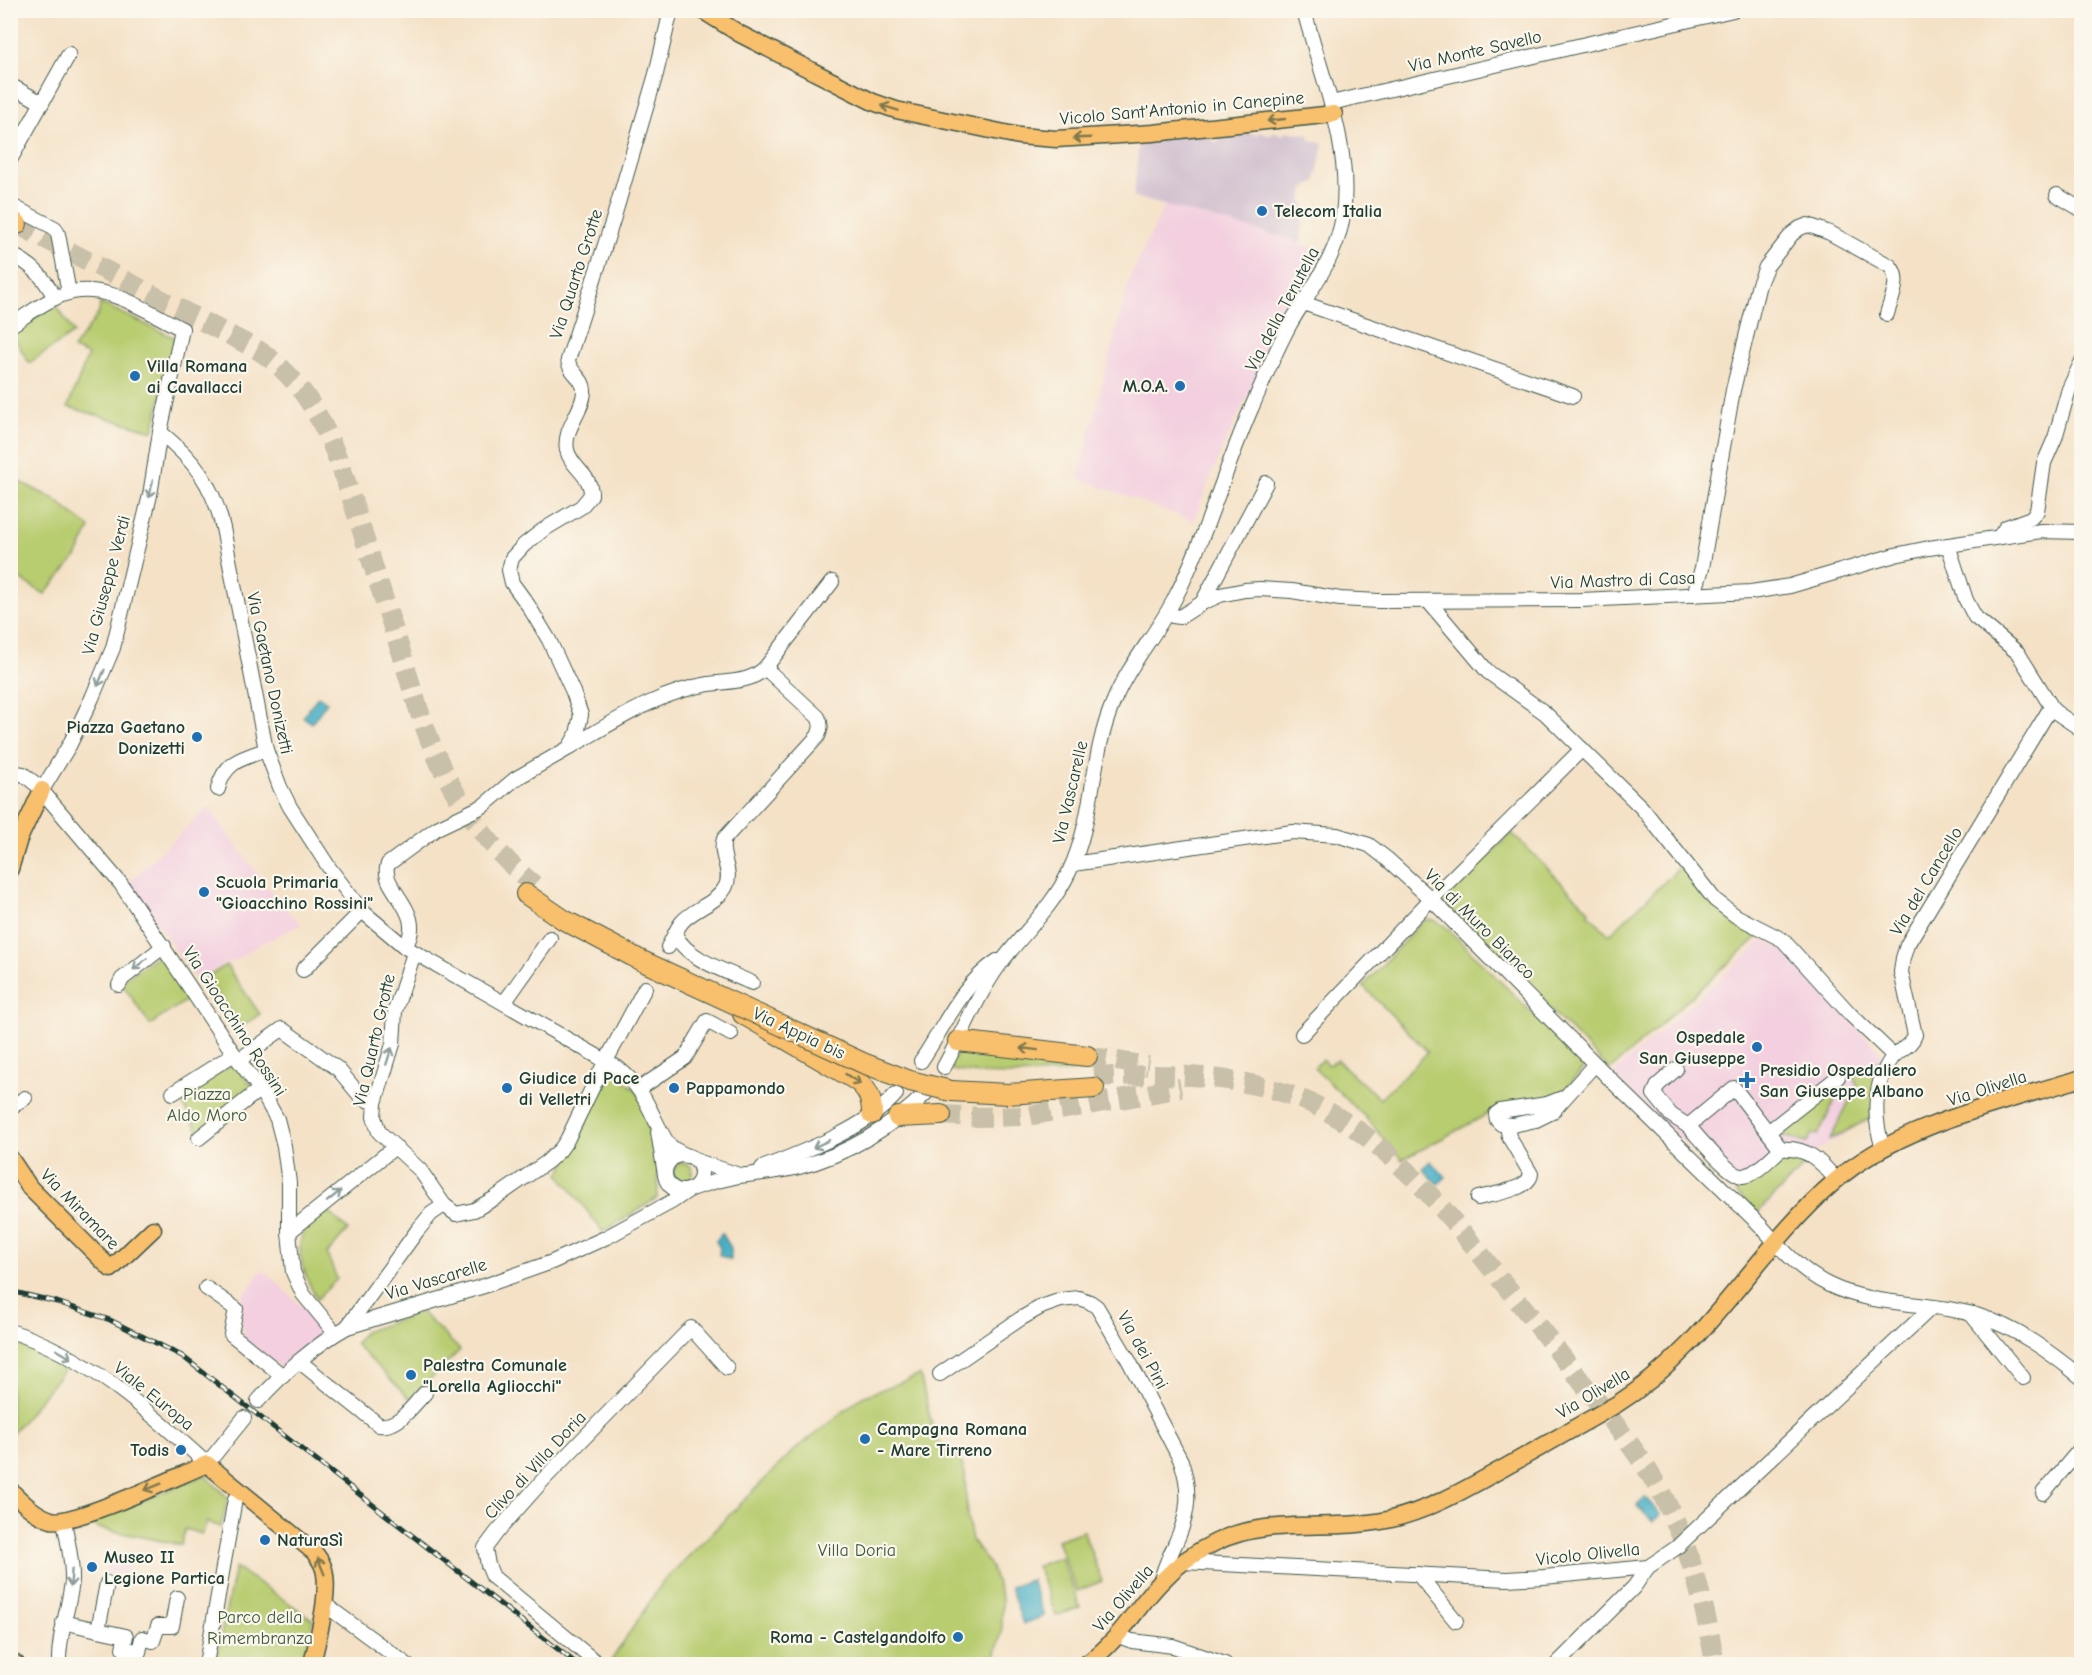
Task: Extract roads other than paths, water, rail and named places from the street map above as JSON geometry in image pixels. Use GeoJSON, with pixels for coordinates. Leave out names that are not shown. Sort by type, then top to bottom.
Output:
{"type":"FeatureCollection","features":[{"type":"Feature","properties":{"kind":"highway","name":"Via Appia bis"},"geometry":{"type":"LineString","coordinates":[[530,890],[570,910],[708,992],[869,1065],[910,1081],[949,1079],[1003,1083],[1094,1082]]}},
{"type":"Feature","properties":{"kind":"highway","name":"Via Appia bis"},"geometry":{"type":"LineString","coordinates":[[643,955],[861,1049],[904,1066],[949,1079]]}},
{"type":"Feature","properties":{"kind":"highway"},"geometry":{"type":"LineString","coordinates":[[708,992],[760,1026],[860,1083],[870,1097],[872,1114]]}},
{"type":"Feature","properties":{"kind":"highway"},"geometry":{"type":"LineString","coordinates":[[958,1041],[1088,1056]]}},
{"type":"Feature","properties":{"kind":"highway"},"geometry":{"type":"LineString","coordinates":[[898,1117],[941,1115]]}},
{"type":"Feature","properties":{"kind":"main road","name":"Vicolo Sant'Antonio in Canepine"},"geometry":{"type":"LineString","coordinates":[[702,10],[740,34],[873,102],[896,110],[1023,136],[1056,139],[1109,137],[1332,109]]}},
{"type":"Feature","properties":{"kind":"main road","name":"Via Giuseppe Verdi"},"geometry":{"type":"LineString","coordinates":[[10,869],[19,839],[42,790]]}},
{"type":"Feature","properties":{"kind":"main road","name":"Via Olivella"},"geometry":{"type":"LineString","coordinates":[[1087,1664],[1118,1636],[1161,1581],[1210,1545],[1235,1535],[1286,1527],[1384,1521],[1418,1511],[1464,1490],[1613,1406],[1651,1381],[1687,1347],[1775,1243],[1836,1180],[1883,1148],[1941,1123],[2082,1078]]}},
{"type":"Feature","properties":{"kind":"main road","name":"Via Miramare"},"geometry":{"type":"LineString","coordinates":[[10,1158],[30,1188],[111,1269],[153,1229]]}},
{"type":"Feature","properties":{"kind":"main road"},"geometry":{"type":"LineString","coordinates":[[10,1490],[36,1512],[52,1520],[64,1520],[113,1503],[207,1464],[314,1552],[323,1566],[324,1604],[312,1665]]}},
{"type":"Feature","properties":{"kind":"main road"},"geometry":{"type":"LineString","coordinates":[[10,1661],[16,1665]]}},
{"type":"Feature","properties":{"kind":"street","name":"Via Quarto Grotte"},"geometry":{"type":"LineString","coordinates":[[444,1204],[423,1174],[377,1129],[374,1118],[375,1103],[393,1044],[396,1006],[412,933],[411,922],[387,875],[388,864],[437,828],[483,806],[515,779],[568,748],[577,734],[581,721],[578,703],[549,640],[512,583],[509,566],[514,554],[530,540],[581,507],[591,495],[589,482],[572,460],[567,449],[568,433],[584,393],[582,382],[570,369],[568,360],[656,74],[671,10]]}},
{"type":"Feature","properties":{"kind":"street","name":"Via della Tenutella"},"geometry":{"type":"LineString","coordinates":[[1167,613],[1197,548],[1224,460],[1282,341],[1337,241],[1344,208],[1343,162],[1332,109],[1304,10]]}},
{"type":"Feature","properties":{"kind":"street","name":"Via Monte Savello"},"geometry":{"type":"LineString","coordinates":[[1332,109],[1733,10]]}},
{"type":"Feature","properties":{"kind":"street"},"geometry":{"type":"LineString","coordinates":[[10,160],[69,54]]}},
{"type":"Feature","properties":{"kind":"street"},"geometry":{"type":"LineString","coordinates":[[10,85],[42,103]]}},
{"type":"Feature","properties":{"kind":"street"},"geometry":{"type":"LineString","coordinates":[[2057,195],[2082,210]]}},
{"type":"Feature","properties":{"kind":"street"},"geometry":{"type":"LineString","coordinates":[[10,326],[55,298],[69,293],[55,228],[12,223]]}},
{"type":"Feature","properties":{"kind":"street"},"geometry":{"type":"LineString","coordinates":[[1694,595],[1702,568],[1735,380],[1759,284],[1773,256],[1802,226],[1812,225],[1830,233],[1890,266],[1894,271],[1896,282],[1887,314]]}},
{"type":"Feature","properties":{"kind":"street"},"geometry":{"type":"LineString","coordinates":[[10,254],[26,262],[38,273],[55,298]]}},
{"type":"Feature","properties":{"kind":"street","name":"Via Giuseppe Verdi"},"geometry":{"type":"LineString","coordinates":[[42,790],[70,744],[113,648],[150,495],[160,432],[182,329],[111,294],[90,290],[69,293]]}},
{"type":"Feature","properties":{"kind":"street"},"geometry":{"type":"LineString","coordinates":[[1303,303],[1573,396]]}},
{"type":"Feature","properties":{"kind":"street"},"geometry":{"type":"LineString","coordinates":[[1999,537],[2006,527],[2028,519],[2037,511],[2044,463],[2055,438],[2069,389],[2082,361]]}},
{"type":"Feature","properties":{"kind":"street","name":"Via Gaetano Donizetti"},"geometry":{"type":"LineString","coordinates":[[160,432],[180,448],[197,467],[218,509],[266,750],[280,787],[300,825],[362,911],[410,950],[624,1072],[639,1089],[671,1147],[692,1158]]}},
{"type":"Feature","properties":{"kind":"street"},"geometry":{"type":"LineString","coordinates":[[1202,603],[1266,483]]}},
{"type":"Feature","properties":{"kind":"street","name":"Via Mastro di Casa"},"geometry":{"type":"LineString","coordinates":[[1167,613],[1180,617],[1202,603],[1229,592],[1260,589],[1359,601],[1429,602],[1581,600],[1751,592],[1783,587],[1895,555],[1948,545],[2050,530],[2082,532]]}},
{"type":"Feature","properties":{"kind":"street"},"geometry":{"type":"LineString","coordinates":[[1948,545],[1972,613],[1984,627],[2018,652],[2057,714],[2082,730]]}},
{"type":"Feature","properties":{"kind":"street"},"geometry":{"type":"LineString","coordinates":[[568,748],[629,713],[663,697],[707,684],[750,679],[765,668],[832,582]]}},
{"type":"Feature","properties":{"kind":"street"},"geometry":{"type":"LineString","coordinates":[[1429,602],[1488,672],[1545,712],[1652,819],[1715,900],[1736,916],[1783,940],[1851,1015],[1894,1056]]}},
{"type":"Feature","properties":{"kind":"street","name":"Via Vascarelle"},"geometry":{"type":"LineString","coordinates":[[949,1079],[958,1041],[992,975],[1049,906],[1073,864],[1089,809],[1104,730],[1112,703],[1167,613]]}},
{"type":"Feature","properties":{"kind":"street"},"geometry":{"type":"LineString","coordinates":[[668,947],[682,922],[718,896],[727,884],[722,849],[724,839],[818,736],[821,726],[818,717],[765,668]]}},
{"type":"Feature","properties":{"kind":"street","name":"Via del Cancello"},"geometry":{"type":"LineString","coordinates":[[1883,1148],[1877,1130],[1877,1093],[1884,1072],[1894,1056],[1912,1042],[1915,1035],[1901,972],[1907,945],[2051,707]]}},
{"type":"Feature","properties":{"kind":"street"},"geometry":{"type":"LineString","coordinates":[[1302,1034],[1431,899],[1582,749]]}},
{"type":"Feature","properties":{"kind":"street"},"geometry":{"type":"LineString","coordinates":[[219,789],[223,773],[228,767],[240,759],[266,750]]}},
{"type":"Feature","properties":{"kind":"street","name":"Via Gioacchino Rossini"},"geometry":{"type":"LineString","coordinates":[[10,772],[28,777],[42,790],[121,884],[236,1057],[260,1089],[277,1119],[284,1146],[289,1183],[290,1261],[296,1282],[303,1294],[341,1330]]}},
{"type":"Feature","properties":{"kind":"street","name":"Via di Muro Bianco"},"geometry":{"type":"LineString","coordinates":[[1073,864],[1284,833],[1317,832],[1349,837],[1369,845],[1431,899],[1761,1226],[1775,1243],[1805,1270],[1835,1288],[1872,1298],[1971,1314],[1998,1323],[2022,1335],[2082,1378]]}},
{"type":"Feature","properties":{"kind":"street"},"geometry":{"type":"LineString","coordinates":[[303,970],[362,911]]}},
{"type":"Feature","properties":{"kind":"street"},"geometry":{"type":"LineString","coordinates":[[675,934],[680,944],[690,953],[752,983]]}},
{"type":"Feature","properties":{"kind":"street"},"geometry":{"type":"LineString","coordinates":[[504,1003],[550,938]]}},
{"type":"Feature","properties":{"kind":"street"},"geometry":{"type":"LineString","coordinates":[[119,985],[122,979],[164,946]]}},
{"type":"Feature","properties":{"kind":"street"},"geometry":{"type":"LineString","coordinates":[[921,1061],[950,1012],[971,983],[1008,953]]}},
{"type":"Feature","properties":{"kind":"street"},"geometry":{"type":"LineString","coordinates":[[341,1330],[431,1214],[444,1204],[456,1214],[480,1207],[552,1158],[567,1140],[606,1060],[645,988]]}},
{"type":"Feature","properties":{"kind":"street"},"geometry":{"type":"LineString","coordinates":[[639,1089],[685,1058],[707,1021],[731,1034]]}},
{"type":"Feature","properties":{"kind":"street"},"geometry":{"type":"LineString","coordinates":[[173,1093],[282,1029],[338,1069],[362,1098],[375,1103]]}},
{"type":"Feature","properties":{"kind":"street"},"geometry":{"type":"LineString","coordinates":[[1478,1198],[1519,1188],[1529,1182],[1531,1174],[1509,1137],[1507,1125],[1536,1120],[1552,1112],[1595,1064]]}},
{"type":"Feature","properties":{"kind":"street"},"geometry":{"type":"LineString","coordinates":[[1676,1069],[1658,1085],[1654,1094],[1671,1115],[1688,1126],[1738,1175],[1749,1174],[1781,1149],[1796,1149],[1822,1162],[1836,1180]]}},
{"type":"Feature","properties":{"kind":"street"},"geometry":{"type":"LineString","coordinates":[[1768,1132],[1838,1077]]}},
{"type":"Feature","properties":{"kind":"street"},"geometry":{"type":"LineString","coordinates":[[1688,1126],[1734,1088],[1781,1149]]}},
{"type":"Feature","properties":{"kind":"street"},"geometry":{"type":"LineString","coordinates":[[199,1138],[260,1089]]}},
{"type":"Feature","properties":{"kind":"street","name":"Via Vascarelle"},"geometry":{"type":"LineString","coordinates":[[258,1401],[283,1376],[341,1330],[484,1286],[540,1266],[586,1247],[673,1202],[692,1189],[741,1176],[787,1170],[821,1160],[858,1142],[898,1117],[926,1093]]}},
{"type":"Feature","properties":{"kind":"street"},"geometry":{"type":"LineString","coordinates":[[741,1176],[824,1143],[872,1114],[896,1094]]}},
{"type":"Feature","properties":{"kind":"street"},"geometry":{"type":"LineString","coordinates":[[10,1108],[25,1098]]}},
{"type":"Feature","properties":{"kind":"street","name":"Via Gaetano Donizetti"},"geometry":{"type":"LineString","coordinates":[[656,1121],[666,1178]]}},
{"type":"Feature","properties":{"kind":"street"},"geometry":{"type":"LineString","coordinates":[[289,1232],[395,1147]]}},
{"type":"Feature","properties":{"kind":"street"},"geometry":{"type":"LineString","coordinates":[[682,1155],[692,1158],[700,1166],[701,1178],[692,1189],[679,1191],[666,1178],[666,1169],[672,1160],[682,1155]]}},
{"type":"Feature","properties":{"kind":"street","name":"Via Vascarelle"},"geometry":{"type":"LineString","coordinates":[[692,1158],[741,1176]]}},
{"type":"Feature","properties":{"kind":"street","name":"Via Vascarelle"},"geometry":{"type":"LineString","coordinates":[[641,1217],[660,1202],[664,1195],[666,1178]]}},
{"type":"Feature","properties":{"kind":"street"},"geometry":{"type":"LineString","coordinates":[[206,1288],[236,1309],[231,1334],[283,1376]]}},
{"type":"Feature","properties":{"kind":"street","name":"Via dei Pini"},"geometry":{"type":"LineString","coordinates":[[940,1374],[1020,1319],[1050,1303],[1079,1298],[1097,1306],[1139,1377],[1186,1474],[1188,1504],[1185,1520],[1166,1562],[1161,1581]]}},
{"type":"Feature","properties":{"kind":"street","name":"Vicolo Olivella"},"geometry":{"type":"LineString","coordinates":[[1184,1562],[1526,1579],[1648,1567],[1676,1548],[1932,1307]]}},
{"type":"Feature","properties":{"kind":"street"},"geometry":{"type":"LineString","coordinates":[[1971,1314],[2023,1378]]}},
{"type":"Feature","properties":{"kind":"street","name":"Clivo di Villa Doria"},"geometry":{"type":"LineString","coordinates":[[598,1665],[493,1577],[485,1548],[496,1532],[543,1480],[692,1328],[727,1368]]}},
{"type":"Feature","properties":{"kind":"street","name":"Viale Europa"},"geometry":{"type":"LineString","coordinates":[[10,1331],[56,1349],[115,1384],[207,1464]]}},
{"type":"Feature","properties":{"kind":"street"},"geometry":{"type":"LineString","coordinates":[[300,1362],[379,1425],[395,1424],[425,1393]]}},
{"type":"Feature","properties":{"kind":"street"},"geometry":{"type":"LineString","coordinates":[[207,1464],[244,1418]]}},
{"type":"Feature","properties":{"kind":"street"},"geometry":{"type":"LineString","coordinates":[[2043,1493],[2082,1447]]}},
{"type":"Feature","properties":{"kind":"street"},"geometry":{"type":"LineString","coordinates":[[206,1665],[235,1499],[241,1492]]}},
{"type":"Feature","properties":{"kind":"street"},"geometry":{"type":"LineString","coordinates":[[59,1665],[63,1622],[72,1582],[64,1520]]}},
{"type":"Feature","properties":{"kind":"street"},"geometry":{"type":"LineString","coordinates":[[1557,1665],[1634,1587],[1648,1567]]}},
{"type":"Feature","properties":{"kind":"street"},"geometry":{"type":"LineString","coordinates":[[1418,1574],[1456,1621]]}},
{"type":"Feature","properties":{"kind":"street"},"geometry":{"type":"LineString","coordinates":[[98,1630],[107,1583]]}},
{"type":"Feature","properties":{"kind":"street"},"geometry":{"type":"LineString","coordinates":[[63,1622],[126,1636],[123,1648],[139,1652],[142,1638],[153,1641],[158,1626],[172,1626],[177,1598]]}},
{"type":"Feature","properties":{"kind":"street"},"geometry":{"type":"LineString","coordinates":[[324,1604],[406,1665]]}},
{"type":"Feature","properties":{"kind":"street"},"geometry":{"type":"LineString","coordinates":[[1118,1636],[1132,1641],[1181,1648],[1225,1665]]}},
{"type":"Feature","properties":{"kind":"street"},"geometry":{"type":"LineString","coordinates":[[125,1665],[128,1649]]}},
{"type":"Feature","properties":{"kind":"water"},"geometry":{"type":"Polygon","coordinates":[[[318,696],[327,702],[312,723],[303,717],[318,696]]]}},
{"type":"Feature","properties":{"kind":"water"},"geometry":{"type":"Polygon","coordinates":[[[1430,1161],[1446,1177],[1438,1184],[1423,1169],[1430,1161]]]}},
{"type":"Feature","properties":{"kind":"water"},"geometry":{"type":"Polygon","coordinates":[[[722,1233],[731,1248],[731,1260],[719,1255],[720,1248],[716,1241],[722,1233]]]}},
{"type":"Feature","properties":{"kind":"water"},"geometry":{"type":"Polygon","coordinates":[[[1645,1497],[1661,1514],[1653,1522],[1637,1506],[1645,1497]]]}},
{"type":"Feature","properties":{"kind":"water"},"geometry":{"type":"Polygon","coordinates":[[[1031,1580],[1044,1616],[1023,1624],[1010,1587],[1031,1580]]]}},
{"type":"Feature","properties":{"kind":"tunnel"},"geometry":{"type":"LineString","coordinates":[[17,224],[258,350],[279,366],[297,385],[313,407],[325,430],[346,480],[419,711],[442,768],[461,802],[493,846],[534,885]]}},
{"type":"Feature","properties":{"kind":"tunnel"},"geometry":{"type":"LineString","coordinates":[[1087,1056],[1148,1066]]}},
{"type":"Feature","properties":{"kind":"tunnel"},"geometry":{"type":"LineString","coordinates":[[1094,1077],[1148,1075],[1202,1077],[1255,1085],[1281,1092],[1306,1101],[1363,1134],[1414,1178],[1459,1228],[1527,1312],[1622,1433],[1646,1468],[1667,1504],[1684,1542],[1702,1602],[1715,1664]]}},
{"type":"Feature","properties":{"kind":"tunnel"},"geometry":{"type":"LineString","coordinates":[[941,1115],[1027,1116],[1181,1088]]}},
{"type":"Feature","properties":{"kind":"railway"},"geometry":{"type":"LineString","coordinates":[[10,1291],[57,1302],[110,1320],[182,1356],[577,1664]]}},
{"type":"Feature","properties":{"kind":"place","name":"Telecom Italia"},"geometry":{"type":"Point","coordinates":[1262,211]}},
{"type":"Feature","properties":{"kind":"place","name":"Villa Romana ai Cavallacci"},"geometry":{"type":"Point","coordinates":[135,376]}},
{"type":"Feature","properties":{"kind":"place","name":"M.O.A."},"geometry":{"type":"Point","coordinates":[1180,386]}},
{"type":"Feature","properties":{"kind":"place","name":"Piazza Gaetano Donizetti"},"geometry":{"type":"Point","coordinates":[197,737]}},
{"type":"Feature","properties":{"kind":"place","name":"Scuola Primaria \"Gioacchino Rossini\""},"geometry":{"type":"Point","coordinates":[204,892]}},
{"type":"Feature","properties":{"kind":"place","name":"Ospedale San Giuseppe"},"geometry":{"type":"Point","coordinates":[1757,1047]}},
{"type":"Feature","properties":{"kind":"place","name":"Presidio Ospedaliero San Giuseppe Albano"},"geometry":{"type":"Point","coordinates":[1747,1080]}},
{"type":"Feature","properties":{"kind":"place","name":"Giudice di Pace di Velletri"},"geometry":{"type":"Point","coordinates":[507,1088]}},
{"type":"Feature","properties":{"kind":"place","name":"Pappamondo"},"geometry":{"type":"Point","coordinates":[674,1088]}},
{"type":"Feature","properties":{"kind":"place","name":"Palestra Comunale \"Lorella Agliocchi\""},"geometry":{"type":"Point","coordinates":[411,1375]}},
{"type":"Feature","properties":{"kind":"place","name":"Campagna Romana - Mare Tirreno"},"geometry":{"type":"Point","coordinates":[865,1439]}},
{"type":"Feature","properties":{"kind":"place","name":"Todis"},"geometry":{"type":"Point","coordinates":[181,1450]}},
{"type":"Feature","properties":{"kind":"place","name":"NaturaSì"},"geometry":{"type":"Point","coordinates":[265,1540]}},
{"type":"Feature","properties":{"kind":"place","name":"Museo II Legione Partica"},"geometry":{"type":"Point","coordinates":[92,1567]}},
{"type":"Feature","properties":{"kind":"place","name":"Roma - Castelgandolfo"},"geometry":{"type":"Point","coordinates":[958,1637]}},
{"type":"Feature","properties":{"kind":"park label","name":"Piazza Aldo Moro"},"geometry":{"type":"Point","coordinates":[207,1104]}},
{"type":"Feature","properties":{"kind":"park label","name":"Villa Doria"},"geometry":{"type":"Point","coordinates":[857,1550]}},
{"type":"Feature","properties":{"kind":"park label","name":"Parco della Rimembranza"},"geometry":{"type":"Point","coordinates":[260,1627]}}]}
